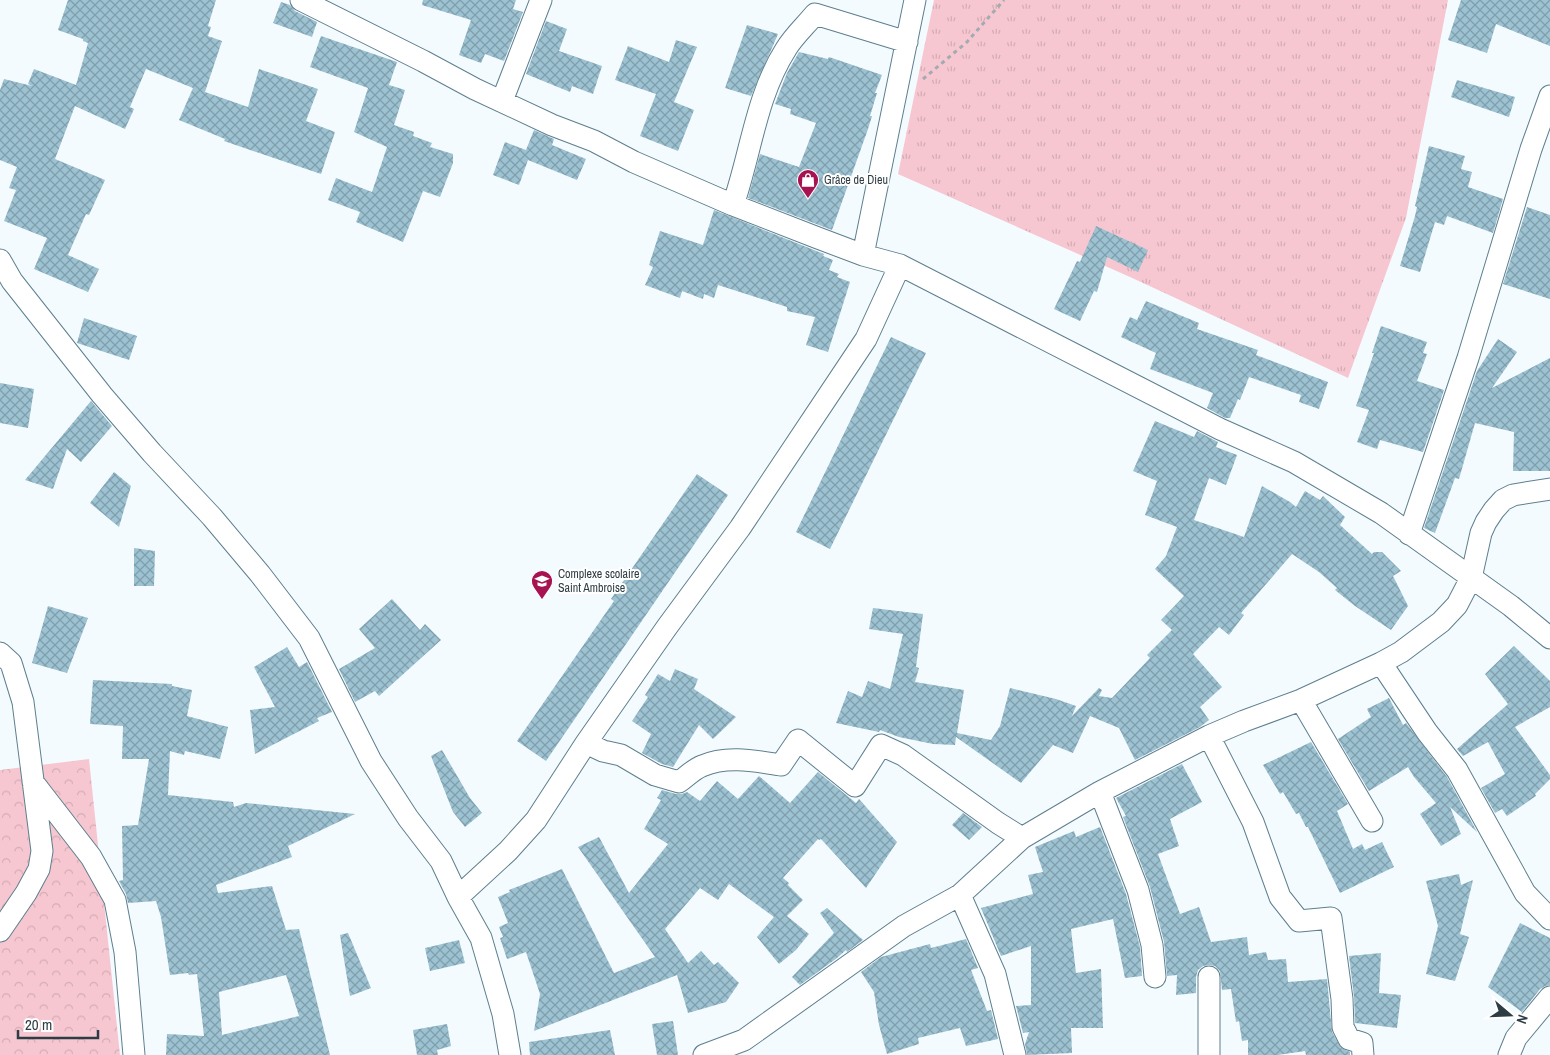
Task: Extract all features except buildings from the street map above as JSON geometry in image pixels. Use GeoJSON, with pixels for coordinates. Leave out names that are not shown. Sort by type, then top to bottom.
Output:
{"type":"FeatureCollection","features":[{"type":"Feature","properties":{"kind":"street"},"geometry":{"type":"LineString","coordinates":[[301,0],[502,101],[634,162],[733,205],[863,255],[900,265],[1220,429],[1294,462],[1381,513],[1511,606],[1550,638]]}},
{"type":"Feature","properties":{"kind":"street"},"geometry":{"type":"LineString","coordinates":[[502,101],[541,0]]}},
{"type":"Feature","properties":{"kind":"street"},"geometry":{"type":"LineString","coordinates":[[863,255],[915,0]]}},
{"type":"Feature","properties":{"kind":"street"},"geometry":{"type":"LineString","coordinates":[[733,205],[768,83],[786,48],[815,14],[907,42]]}},
{"type":"Feature","properties":{"kind":"street"},"geometry":{"type":"LineString","coordinates":[[1409,534],[1468,358],[1531,149],[1550,96]]}},
{"type":"Feature","properties":{"kind":"street"},"geometry":{"type":"LineString","coordinates":[[0,260],[12,281],[96,388],[212,517],[260,574],[309,638],[371,761],[408,818],[441,861],[458,897],[481,938],[503,1014],[510,1055]]}},
{"type":"Feature","properties":{"kind":"street"},"geometry":{"type":"LineString","coordinates":[[458,897],[508,852],[536,820],[586,743],[667,627],[740,528],[866,339],[900,265]]}},
{"type":"Feature","properties":{"kind":"street"},"geometry":{"type":"LineString","coordinates":[[704,1055],[747,1048],[904,926],[960,895],[1022,838],[1100,792],[1209,736],[1244,720],[1301,700],[1402,652],[1441,622],[1457,605],[1471,578],[1481,533],[1494,510],[1503,500],[1513,495],[1550,490]]}},
{"type":"Feature","properties":{"kind":"street"},"geometry":{"type":"LineString","coordinates":[[0,653],[11,663],[22,702],[42,851],[39,869],[0,931]]}},
{"type":"Feature","properties":{"kind":"street"},"geometry":{"type":"LineString","coordinates":[[1381,663],[1427,732],[1457,770],[1526,893],[1550,919]]}},
{"type":"Feature","properties":{"kind":"street"},"geometry":{"type":"LineString","coordinates":[[1301,700],[1372,821]]}},
{"type":"Feature","properties":{"kind":"street"},"geometry":{"type":"LineString","coordinates":[[1209,736],[1254,822],[1280,897],[1299,921],[1331,918],[1342,999],[1343,1027],[1350,1039],[1362,1043],[1363,1055]]}},
{"type":"Feature","properties":{"kind":"street"},"geometry":{"type":"LineString","coordinates":[[586,743],[621,755],[655,775],[679,782],[701,766],[719,761],[734,759],[781,765],[798,740],[855,786],[881,745],[903,755],[1022,838]]}},
{"type":"Feature","properties":{"kind":"street"},"geometry":{"type":"LineString","coordinates":[[33,782],[91,857],[115,900],[124,952],[134,1055]]}},
{"type":"Feature","properties":{"kind":"street"},"geometry":{"type":"LineString","coordinates":[[1100,792],[1138,890],[1152,945],[1155,978]]}},
{"type":"Feature","properties":{"kind":"street"},"geometry":{"type":"LineString","coordinates":[[960,895],[995,974],[1015,1055]]}},
{"type":"Feature","properties":{"kind":"street"},"geometry":{"type":"LineString","coordinates":[[1209,977],[1209,1055]]}},
{"type":"Feature","properties":{"kind":"street"},"geometry":{"type":"LineString","coordinates":[[1509,1055],[1516,1038],[1550,998]]}},
{"type":"Feature","properties":{"kind":"path"},"geometry":{"type":"LineString","coordinates":[[894,103],[967,42],[1004,0]]}},
{"type":"Feature","properties":{"kind":"green space"},"geometry":{"type":"Polygon","coordinates":[[[934,0],[1448,0],[1406,218],[1348,378],[1130,277],[898,174],[934,0]]]}},
{"type":"Feature","properties":{"kind":"green space"},"geometry":{"type":"Polygon","coordinates":[[[89,759],[120,1055],[0,1055],[0,770],[89,759]]]}},
{"type":"Feature","properties":{"kind":"place","name":"Grâce de Dieu"},"geometry":{"type":"Point","coordinates":[808,199]}},
{"type":"Feature","properties":{"kind":"place","name":"Complexe scolaire Saint Ambroise"},"geometry":{"type":"Point","coordinates":[542,600]}}]}
